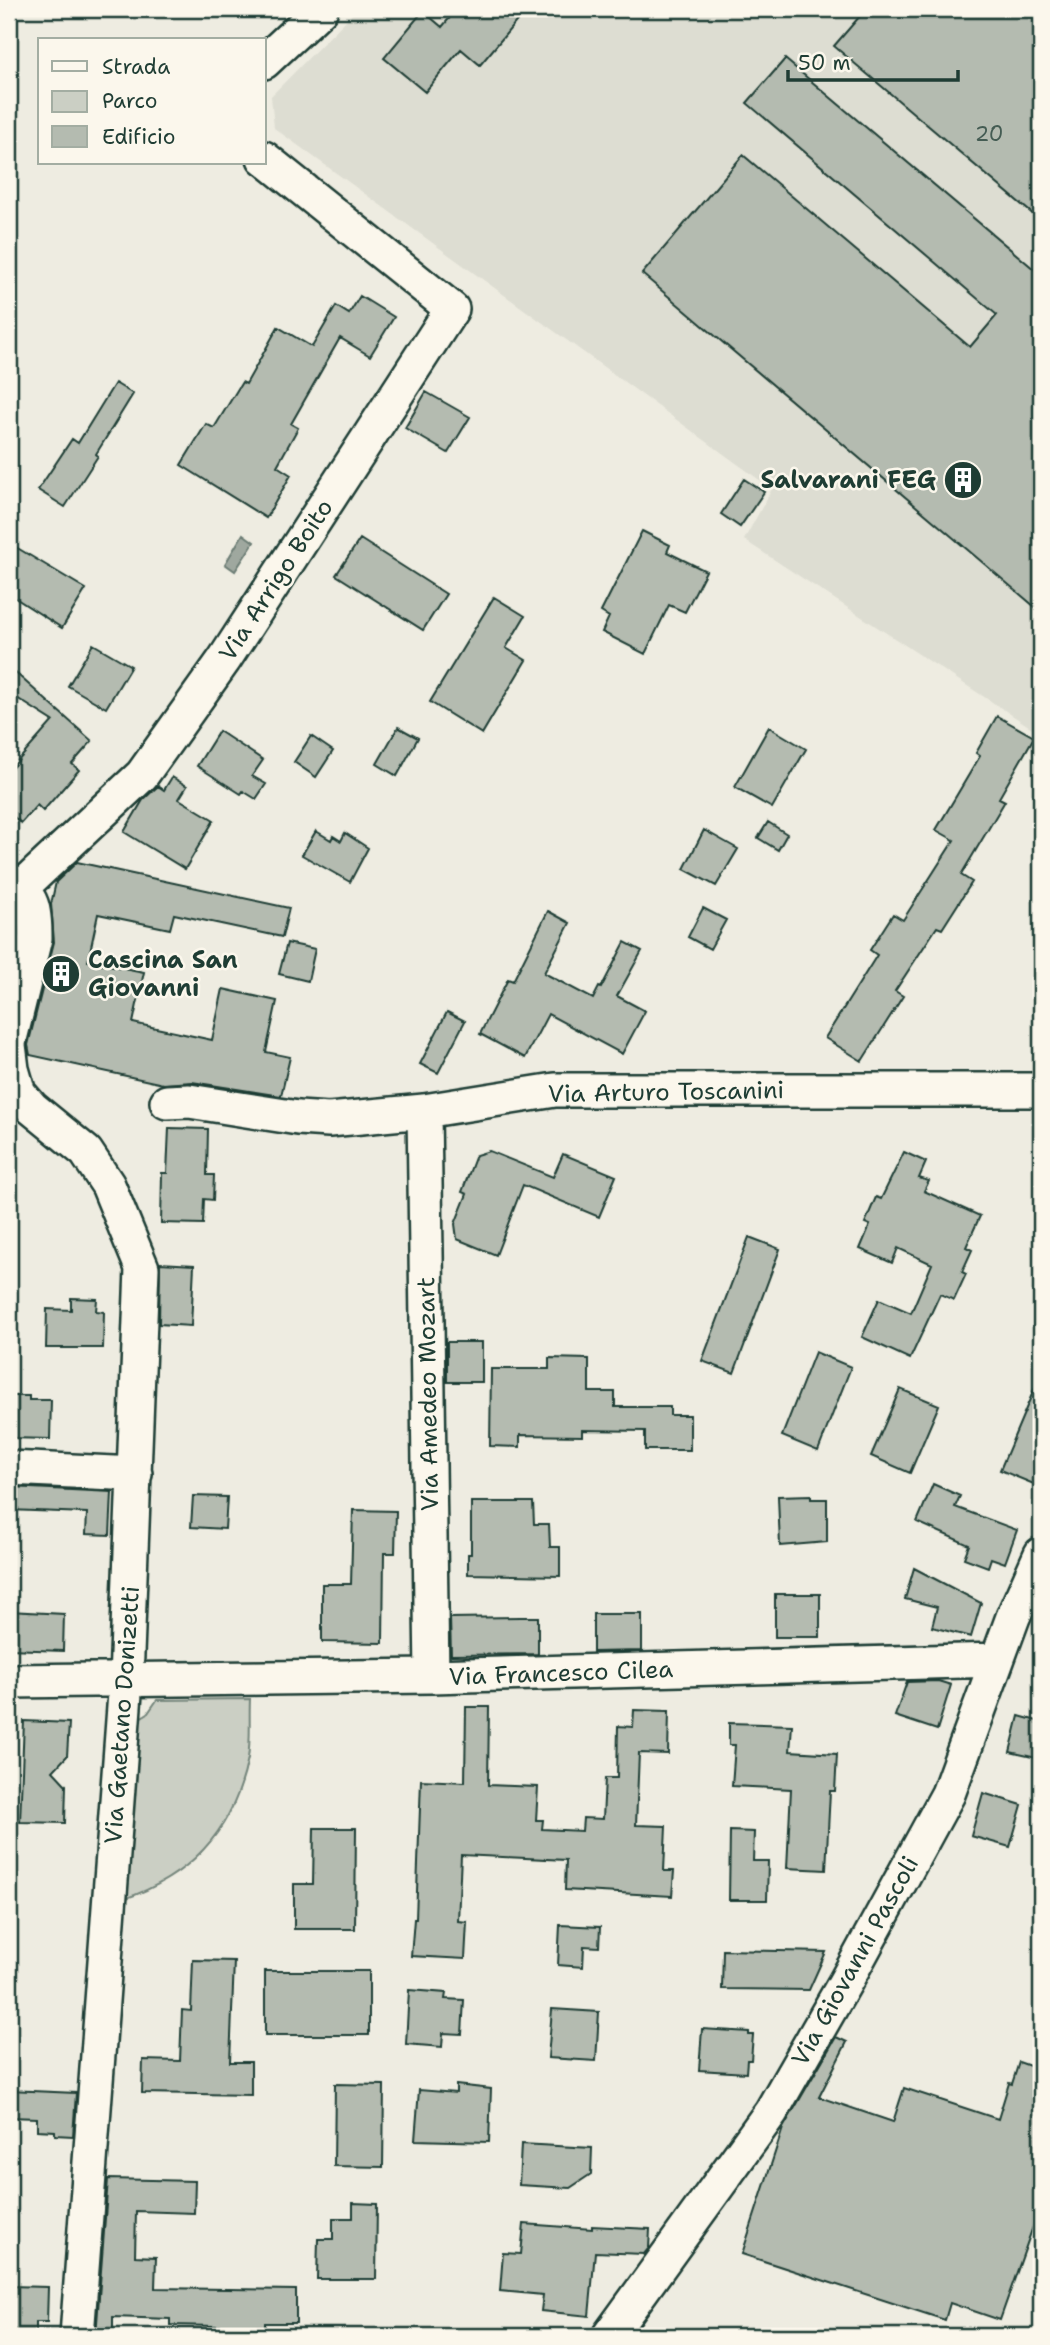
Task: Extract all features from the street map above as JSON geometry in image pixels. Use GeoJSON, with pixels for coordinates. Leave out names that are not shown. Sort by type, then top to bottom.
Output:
{"type":"FeatureCollection","features":[{"type":"Feature","properties":{"kind":"street"},"geometry":{"type":"LineString","coordinates":[[266,60],[321,9]]}},
{"type":"Feature","properties":{"kind":"street","name":"Via Arrigo Boito"},"geometry":{"type":"LineString","coordinates":[[10,1057],[35,938],[33,909],[15,884],[142,775],[224,660],[452,309],[266,160]]}},
{"type":"Feature","properties":{"kind":"street","name":"Via Gaetano Donizetti"},"geometry":{"type":"LineString","coordinates":[[10,1057],[19,1093],[86,1152],[108,1185],[142,1268],[126,1679],[78,2336]]}},
{"type":"Feature","properties":{"kind":"street","name":"Via Arturo Toscanini"},"geometry":{"type":"LineString","coordinates":[[167,1102],[189,1101],[329,1120],[424,1111],[555,1090],[1041,1090]]}},
{"type":"Feature","properties":{"kind":"street","name":"Via Amedeo Mozart"},"geometry":{"type":"LineString","coordinates":[[424,1111],[432,1676]]}},
{"type":"Feature","properties":{"kind":"street"},"geometry":{"type":"LineString","coordinates":[[9,1468],[135,1474]]}},
{"type":"Feature","properties":{"kind":"street","name":"Via Giovanni Pascoli"},"geometry":{"type":"LineString","coordinates":[[610,2336],[771,2112],[846,1981],[947,1794],[997,1660],[1027,1618],[1041,1554]]}},
{"type":"Feature","properties":{"kind":"street","name":"Via Francesco Cilea"},"geometry":{"type":"LineString","coordinates":[[9,1681],[432,1676],[997,1660]]}},
{"type":"Feature","properties":{"kind":"shaded area"},"geometry":{"type":"Polygon","coordinates":[[[357,9],[1041,9],[1041,734],[744,540],[772,489],[274,128],[271,96],[357,9]]]}},
{"type":"Feature","properties":{"kind":"shaded area"},"geometry":{"type":"Polygon","coordinates":[[[243,534],[254,542],[235,571],[225,564],[243,534]]]}},
{"type":"Feature","properties":{"kind":"green space"},"geometry":{"type":"Polygon","coordinates":[[[250,1699],[248,1758],[232,1807],[220,1828],[189,1863],[170,1877],[124,1899],[135,1721],[148,1713],[157,1700],[250,1699]]]}},
{"type":"Feature","properties":{"kind":"building"},"geometry":{"type":"Polygon","coordinates":[[[457,9],[512,9],[521,16],[480,65],[461,49],[425,92],[384,58],[423,11],[442,27],[457,9]]]}},
{"type":"Feature","properties":{"kind":"building"},"geometry":{"type":"Polygon","coordinates":[[[866,9],[1041,9],[1041,221],[834,46],[866,9]]]}},
{"type":"Feature","properties":{"kind":"building","name":"Salvarani FEG"},"geometry":{"type":"Polygon","coordinates":[[[785,59],[1041,275],[1041,612],[642,274],[743,155],[970,347],[997,315],[747,103],[785,59]]]}},
{"type":"Feature","properties":{"kind":"building"},"geometry":{"type":"Polygon","coordinates":[[[360,296],[394,317],[370,356],[340,338],[291,424],[298,428],[277,466],[291,475],[266,518],[181,465],[206,424],[214,428],[242,382],[246,384],[278,327],[312,347],[336,306],[349,314],[360,296]]]}},
{"type":"Feature","properties":{"kind":"building"},"geometry":{"type":"Polygon","coordinates":[[[115,383],[133,394],[65,507],[38,490],[72,439],[78,443],[115,383]]]}},
{"type":"Feature","properties":{"kind":"building"},"geometry":{"type":"Polygon","coordinates":[[[426,392],[470,417],[448,453],[405,428],[426,392]]]}},
{"type":"Feature","properties":{"kind":"building"},"geometry":{"type":"Polygon","coordinates":[[[744,479],[764,492],[740,527],[721,514],[744,479]]]}},
{"type":"Feature","properties":{"kind":"building"},"geometry":{"type":"Polygon","coordinates":[[[642,531],[670,545],[667,552],[706,571],[685,612],[669,605],[645,654],[602,632],[609,617],[601,612],[642,531]]]}},
{"type":"Feature","properties":{"kind":"building"},"geometry":{"type":"Polygon","coordinates":[[[360,539],[446,594],[423,630],[336,575],[360,539]]]}},
{"type":"Feature","properties":{"kind":"building"},"geometry":{"type":"Polygon","coordinates":[[[9,543],[86,589],[62,628],[9,594],[9,543]]]}},
{"type":"Feature","properties":{"kind":"building"},"geometry":{"type":"Polygon","coordinates":[[[494,597],[525,616],[506,648],[526,660],[482,734],[430,702],[494,597]]]}},
{"type":"Feature","properties":{"kind":"building"},"geometry":{"type":"Polygon","coordinates":[[[93,644],[131,666],[106,708],[68,686],[93,644]]]}},
{"type":"Feature","properties":{"kind":"building"},"geometry":{"type":"Polygon","coordinates":[[[9,667],[92,741],[72,764],[79,770],[43,811],[37,805],[21,823],[9,813],[9,771],[53,721],[9,693],[9,667]]]}},
{"type":"Feature","properties":{"kind":"building"},"geometry":{"type":"Polygon","coordinates":[[[997,716],[1034,737],[999,798],[1005,801],[961,875],[972,882],[942,929],[937,927],[895,991],[903,996],[862,1061],[825,1038],[877,955],[870,950],[893,914],[903,920],[954,840],[936,830],[980,756],[976,753],[997,716]]]}},
{"type":"Feature","properties":{"kind":"building"},"geometry":{"type":"Polygon","coordinates":[[[398,727],[418,738],[397,776],[377,764],[398,727]]]}},
{"type":"Feature","properties":{"kind":"building"},"geometry":{"type":"Polygon","coordinates":[[[769,727],[806,749],[772,808],[735,787],[769,727]]]}},
{"type":"Feature","properties":{"kind":"building"},"geometry":{"type":"Polygon","coordinates":[[[219,731],[263,760],[252,776],[266,784],[256,799],[243,791],[241,794],[197,766],[219,731]]]}},
{"type":"Feature","properties":{"kind":"building"},"geometry":{"type":"Polygon","coordinates":[[[311,736],[333,751],[316,777],[294,762],[311,736]]]}},
{"type":"Feature","properties":{"kind":"building"},"geometry":{"type":"Polygon","coordinates":[[[172,777],[187,786],[179,799],[214,820],[185,869],[124,832],[143,800],[158,786],[164,790],[172,777]]]}},
{"type":"Feature","properties":{"kind":"building"},"geometry":{"type":"Polygon","coordinates":[[[768,822],[787,834],[778,850],[758,838],[768,822]]]}},
{"type":"Feature","properties":{"kind":"building"},"geometry":{"type":"Polygon","coordinates":[[[704,830],[738,849],[716,886],[684,869],[704,830]]]}},
{"type":"Feature","properties":{"kind":"building"},"geometry":{"type":"Polygon","coordinates":[[[316,831],[331,840],[333,836],[341,841],[345,833],[368,848],[350,882],[302,855],[316,831]]]}},
{"type":"Feature","properties":{"kind":"building","name":"Cascina San Giovanni"},"geometry":{"type":"Polygon","coordinates":[[[77,862],[289,908],[282,937],[174,914],[170,929],[98,914],[88,961],[144,972],[133,1023],[212,1040],[223,989],[277,1001],[266,1052],[290,1057],[281,1096],[192,1082],[163,1084],[30,1055],[28,1045],[54,942],[51,904],[56,882],[77,862]]]}},
{"type":"Feature","properties":{"kind":"building"},"geometry":{"type":"Polygon","coordinates":[[[703,908],[726,920],[710,949],[688,937],[703,908]]]}},
{"type":"Feature","properties":{"kind":"building"},"geometry":{"type":"Polygon","coordinates":[[[548,911],[570,923],[544,973],[593,999],[625,942],[642,951],[617,996],[645,1011],[622,1054],[548,1014],[525,1058],[480,1034],[508,979],[513,981],[548,911]]]}},
{"type":"Feature","properties":{"kind":"building"},"geometry":{"type":"Polygon","coordinates":[[[287,943],[315,949],[308,981],[279,974],[287,943]]]}},
{"type":"Feature","properties":{"kind":"building"},"geometry":{"type":"Polygon","coordinates":[[[447,1012],[465,1021],[438,1073],[420,1064],[447,1012]]]}},
{"type":"Feature","properties":{"kind":"building"},"geometry":{"type":"Polygon","coordinates":[[[169,1128],[208,1129],[207,1175],[214,1175],[213,1200],[204,1199],[203,1224],[161,1223],[162,1173],[167,1173],[169,1128]]]}},
{"type":"Feature","properties":{"kind":"building"},"geometry":{"type":"Polygon","coordinates":[[[489,1151],[553,1177],[563,1154],[616,1176],[599,1217],[523,1185],[496,1255],[457,1239],[455,1224],[467,1194],[462,1192],[476,1155],[489,1151]]]}},
{"type":"Feature","properties":{"kind":"building"},"geometry":{"type":"Polygon","coordinates":[[[904,1152],[926,1162],[919,1178],[929,1181],[924,1191],[980,1216],[966,1247],[972,1250],[962,1272],[966,1274],[954,1300],[940,1294],[910,1359],[862,1337],[879,1299],[911,1313],[932,1264],[898,1248],[892,1263],[860,1249],[870,1225],[865,1223],[876,1197],[881,1199],[904,1152]]]}},
{"type":"Feature","properties":{"kind":"building"},"geometry":{"type":"Polygon","coordinates":[[[749,1237],[780,1249],[734,1373],[702,1361],[749,1237]]]}},
{"type":"Feature","properties":{"kind":"building"},"geometry":{"type":"Polygon","coordinates":[[[160,1263],[194,1265],[191,1326],[159,1324],[160,1263]]]}},
{"type":"Feature","properties":{"kind":"building"},"geometry":{"type":"Polygon","coordinates":[[[71,1298],[97,1299],[96,1311],[104,1312],[103,1348],[46,1348],[47,1309],[71,1310],[71,1298]]]}},
{"type":"Feature","properties":{"kind":"building"},"geometry":{"type":"Polygon","coordinates":[[[447,1342],[482,1342],[482,1382],[447,1382],[447,1342]]]}},
{"type":"Feature","properties":{"kind":"building"},"geometry":{"type":"Polygon","coordinates":[[[815,1352],[851,1367],[818,1451],[782,1436],[815,1352]]]}},
{"type":"Feature","properties":{"kind":"building"},"geometry":{"type":"Polygon","coordinates":[[[549,1358],[589,1359],[589,1392],[615,1392],[615,1407],[670,1407],[670,1415],[690,1415],[690,1450],[645,1450],[645,1431],[582,1430],[582,1436],[520,1435],[520,1447],[490,1446],[491,1369],[549,1369],[549,1358]]]}},
{"type":"Feature","properties":{"kind":"building"},"geometry":{"type":"Polygon","coordinates":[[[1041,1373],[1041,1487],[1000,1470],[1041,1373]]]}},
{"type":"Feature","properties":{"kind":"building"},"geometry":{"type":"Polygon","coordinates":[[[900,1389],[939,1405],[910,1473],[871,1456],[900,1389]]]}},
{"type":"Feature","properties":{"kind":"building"},"geometry":{"type":"Polygon","coordinates":[[[9,1396],[51,1400],[50,1439],[9,1438],[9,1396]]]}},
{"type":"Feature","properties":{"kind":"building"},"geometry":{"type":"Polygon","coordinates":[[[933,1484],[960,1496],[955,1507],[1017,1530],[1005,1563],[991,1558],[988,1567],[964,1558],[969,1545],[917,1522],[933,1484]]]}},
{"type":"Feature","properties":{"kind":"building"},"geometry":{"type":"Polygon","coordinates":[[[10,1487],[112,1492],[110,1535],[86,1534],[87,1513],[9,1510],[10,1487]]]}},
{"type":"Feature","properties":{"kind":"building"},"geometry":{"type":"Polygon","coordinates":[[[811,1495],[811,1499],[827,1499],[827,1542],[780,1546],[778,1496],[811,1495]]]}},
{"type":"Feature","properties":{"kind":"building"},"geometry":{"type":"Polygon","coordinates":[[[193,1496],[227,1497],[225,1529],[191,1527],[193,1496]]]}},
{"type":"Feature","properties":{"kind":"building"},"geometry":{"type":"Polygon","coordinates":[[[471,1502],[533,1502],[534,1524],[549,1524],[550,1547],[560,1547],[560,1576],[468,1574],[468,1554],[471,1554],[471,1502]]]}},
{"type":"Feature","properties":{"kind":"building"},"geometry":{"type":"Polygon","coordinates":[[[353,1510],[396,1511],[395,1553],[384,1553],[383,1643],[322,1642],[322,1584],[351,1584],[353,1510]]]}},
{"type":"Feature","properties":{"kind":"building"},"geometry":{"type":"Polygon","coordinates":[[[914,1568],[981,1603],[971,1637],[932,1627],[937,1607],[905,1599],[914,1568]]]}},
{"type":"Feature","properties":{"kind":"building"},"geometry":{"type":"Polygon","coordinates":[[[775,1594],[820,1594],[820,1637],[775,1637],[775,1594]]]}},
{"type":"Feature","properties":{"kind":"building"},"geometry":{"type":"Polygon","coordinates":[[[9,1611],[64,1614],[63,1651],[9,1649],[9,1611]]]}},
{"type":"Feature","properties":{"kind":"building"},"geometry":{"type":"Polygon","coordinates":[[[593,1614],[642,1614],[642,1651],[593,1652],[593,1614]]]}},
{"type":"Feature","properties":{"kind":"building"},"geometry":{"type":"Polygon","coordinates":[[[538,1617],[538,1654],[451,1655],[450,1618],[538,1617]]]}},
{"type":"Feature","properties":{"kind":"building"},"geometry":{"type":"Polygon","coordinates":[[[938,1681],[951,1685],[937,1730],[895,1716],[907,1682],[938,1681]]]}},
{"type":"Feature","properties":{"kind":"building"},"geometry":{"type":"Polygon","coordinates":[[[466,1707],[489,1707],[488,1785],[538,1787],[536,1820],[543,1820],[542,1829],[582,1831],[583,1818],[603,1819],[605,1778],[617,1778],[618,1726],[633,1727],[634,1710],[669,1711],[668,1754],[639,1753],[636,1825],[666,1826],[664,1871],[674,1871],[672,1896],[565,1890],[566,1860],[461,1855],[458,1921],[467,1922],[465,1959],[411,1956],[416,1919],[421,1780],[465,1782],[466,1707]]]}},
{"type":"Feature","properties":{"kind":"building"},"geometry":{"type":"Polygon","coordinates":[[[1019,1716],[1041,1722],[1041,1759],[1010,1752],[1019,1716]]]}},
{"type":"Feature","properties":{"kind":"building"},"geometry":{"type":"Polygon","coordinates":[[[24,1721],[69,1723],[67,1756],[53,1771],[66,1785],[65,1823],[20,1822],[24,1721]]]}},
{"type":"Feature","properties":{"kind":"building"},"geometry":{"type":"Polygon","coordinates":[[[729,1723],[792,1725],[790,1751],[837,1754],[835,1791],[830,1791],[826,1870],[787,1868],[791,1789],[732,1786],[735,1745],[729,1745],[729,1723]]]}},
{"type":"Feature","properties":{"kind":"building"},"geometry":{"type":"Polygon","coordinates":[[[983,1793],[1022,1805],[1010,1847],[971,1836],[983,1793]]]}},
{"type":"Feature","properties":{"kind":"building"},"geometry":{"type":"Polygon","coordinates":[[[314,1828],[356,1828],[355,1929],[294,1929],[294,1884],[313,1884],[314,1828]]]}},
{"type":"Feature","properties":{"kind":"building"},"geometry":{"type":"Polygon","coordinates":[[[730,1831],[754,1832],[753,1861],[768,1861],[767,1900],[729,1900],[730,1831]]]}},
{"type":"Feature","properties":{"kind":"building"},"geometry":{"type":"Polygon","coordinates":[[[560,1925],[600,1927],[599,1947],[584,1946],[583,1967],[558,1965],[560,1925]]]}},
{"type":"Feature","properties":{"kind":"building"},"geometry":{"type":"Polygon","coordinates":[[[723,1950],[826,1952],[809,1990],[722,1989],[723,1950]]]}},
{"type":"Feature","properties":{"kind":"building"},"geometry":{"type":"Polygon","coordinates":[[[193,1960],[234,1961],[230,2062],[251,2062],[251,2095],[142,2093],[143,2060],[180,2061],[182,2010],[191,2011],[193,1960]]]}},
{"type":"Feature","properties":{"kind":"building"},"geometry":{"type":"Polygon","coordinates":[[[265,1971],[369,1971],[369,2035],[265,2035],[265,1971]]]}},
{"type":"Feature","properties":{"kind":"building"},"geometry":{"type":"Polygon","coordinates":[[[409,1990],[446,1993],[445,1999],[464,2000],[462,2034],[443,2033],[442,2047],[406,2044],[409,1990]]]}},
{"type":"Feature","properties":{"kind":"building"},"geometry":{"type":"Polygon","coordinates":[[[552,2009],[599,2012],[596,2061],[548,2058],[552,2009]]]}},
{"type":"Feature","properties":{"kind":"building"},"geometry":{"type":"Polygon","coordinates":[[[702,2029],[749,2032],[749,2035],[753,2035],[751,2060],[747,2060],[746,2073],[699,2070],[702,2029]]]}},
{"type":"Feature","properties":{"kind":"building"},"geometry":{"type":"Polygon","coordinates":[[[836,2037],[847,2042],[819,2097],[893,2122],[904,2088],[998,2119],[1009,2083],[1012,2084],[1019,2062],[1041,2070],[1041,2204],[1000,2320],[950,2303],[945,2320],[742,2254],[783,2128],[836,2037]]]}},
{"type":"Feature","properties":{"kind":"building"},"geometry":{"type":"Polygon","coordinates":[[[335,2084],[384,2085],[383,2167],[334,2166],[335,2084]]]}},
{"type":"Feature","properties":{"kind":"building"},"geometry":{"type":"Polygon","coordinates":[[[456,2085],[491,2089],[489,2142],[415,2140],[419,2090],[456,2093],[456,2085]]]}},
{"type":"Feature","properties":{"kind":"building"},"geometry":{"type":"Polygon","coordinates":[[[9,2090],[76,2093],[73,2136],[37,2130],[37,2118],[9,2117],[9,2090]]]}},
{"type":"Feature","properties":{"kind":"building"},"geometry":{"type":"Polygon","coordinates":[[[521,2144],[592,2148],[591,2174],[570,2188],[519,2185],[521,2144]]]}},
{"type":"Feature","properties":{"kind":"building"},"geometry":{"type":"Polygon","coordinates":[[[108,2179],[195,2181],[194,2213],[136,2211],[135,2256],[156,2257],[155,2288],[296,2290],[296,2323],[265,2323],[265,2327],[170,2325],[170,2319],[113,2317],[113,2336],[96,2336],[108,2179]]]}},
{"type":"Feature","properties":{"kind":"building"},"geometry":{"type":"Polygon","coordinates":[[[353,2203],[377,2204],[376,2279],[317,2279],[318,2239],[333,2239],[333,2218],[353,2218],[353,2203]]]}},
{"type":"Feature","properties":{"kind":"building"},"geometry":{"type":"Polygon","coordinates":[[[524,2224],[592,2229],[592,2226],[650,2229],[649,2248],[644,2254],[595,2252],[589,2316],[541,2311],[543,2295],[500,2291],[503,2253],[521,2254],[524,2224]]]}},
{"type":"Feature","properties":{"kind":"building"},"geometry":{"type":"Polygon","coordinates":[[[9,2286],[48,2287],[47,2322],[36,2322],[36,2336],[9,2336],[9,2286]]]}},
{"type":"Feature","properties":{"kind":"place","name":"Salvarani FEG"},"geometry":{"type":"Point","coordinates":[963,480]}},
{"type":"Feature","properties":{"kind":"place","name":"Cascina San Giovanni"},"geometry":{"type":"Point","coordinates":[61,974]}}]}
